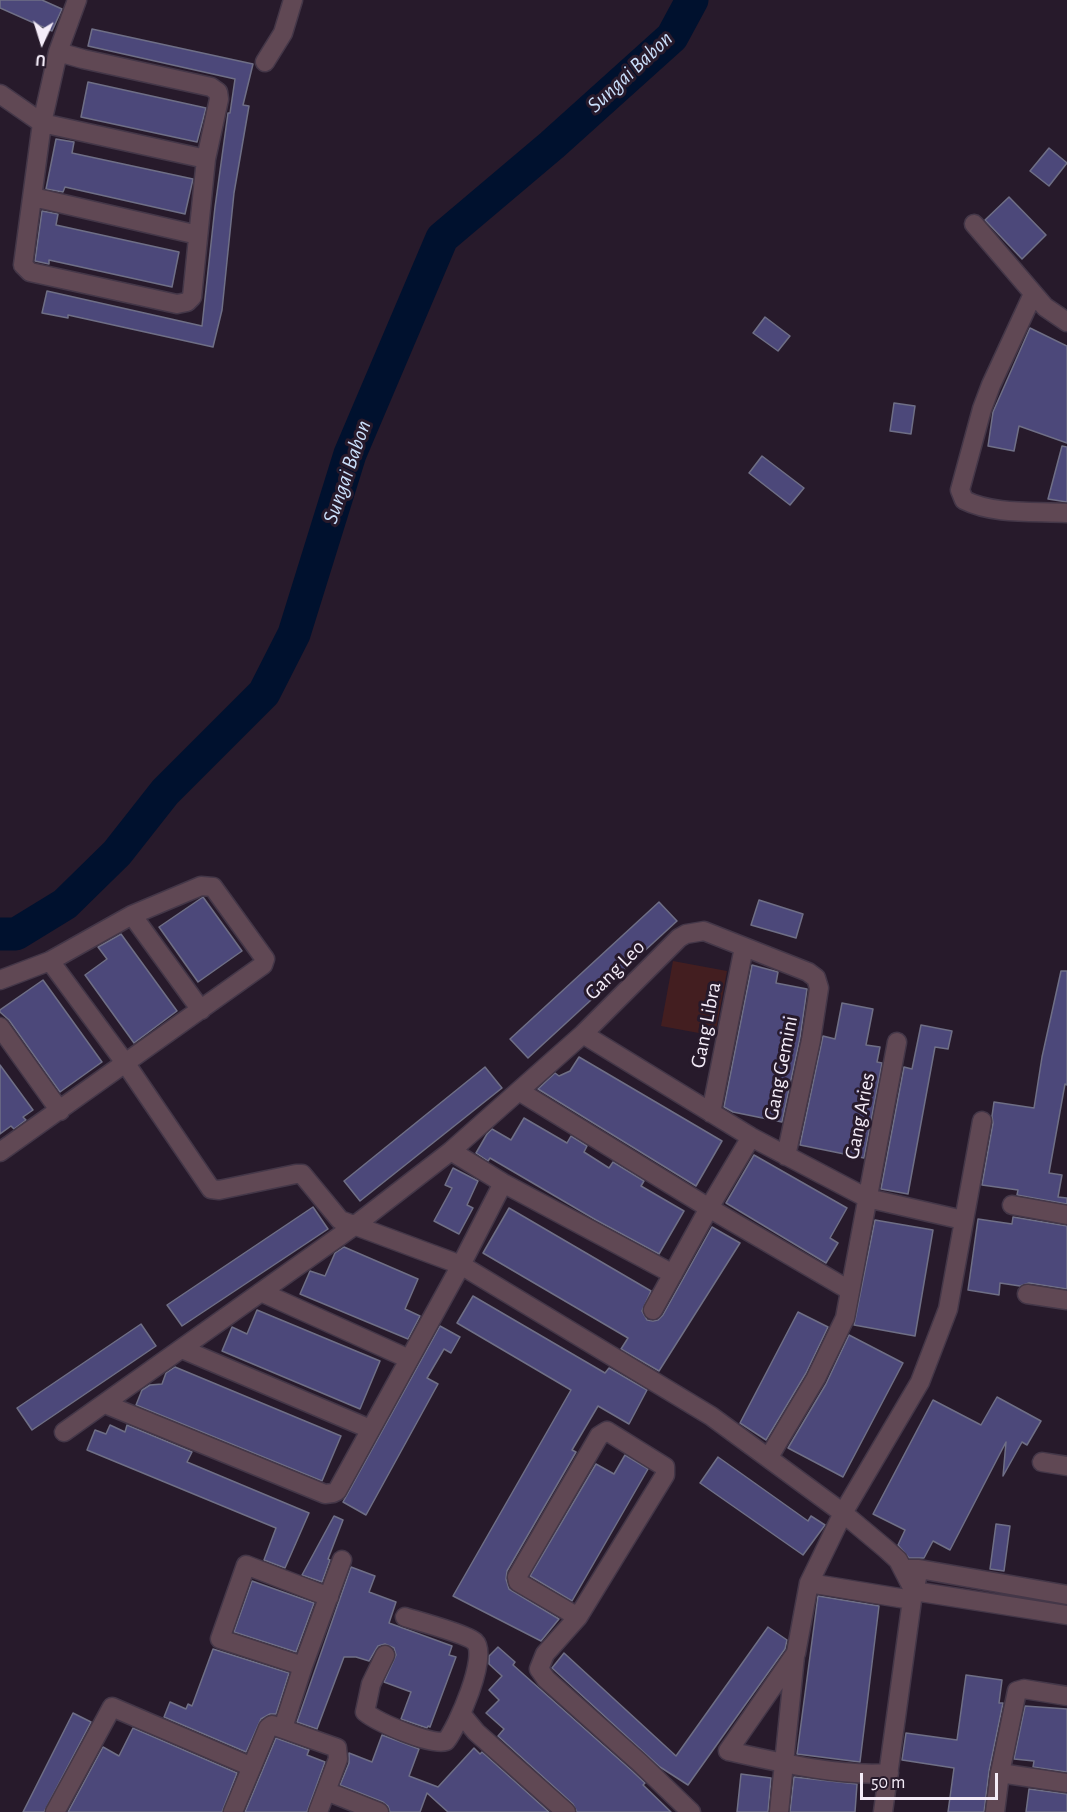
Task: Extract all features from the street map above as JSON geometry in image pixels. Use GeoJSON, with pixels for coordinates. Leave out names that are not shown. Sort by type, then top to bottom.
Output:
{"type":"FeatureCollection","features":[{"type":"Feature","properties":{"kind":"street"},"geometry":{"type":"LineString","coordinates":[[58,52],[212,87],[218,92],[219,99],[206,159],[192,297],[187,302],[177,304],[30,272],[23,265],[42,123],[58,52],[77,0]]}},
{"type":"Feature","properties":{"kind":"street"},"geometry":{"type":"LineString","coordinates":[[265,62],[283,33],[293,0]]}},
{"type":"Feature","properties":{"kind":"street"},"geometry":{"type":"LineString","coordinates":[[0,94],[42,123],[206,159]]}},
{"type":"Feature","properties":{"kind":"street"},"geometry":{"type":"LineString","coordinates":[[33,197],[198,235]]}},
{"type":"Feature","properties":{"kind":"street"},"geometry":{"type":"LineString","coordinates":[[974,224],[1033,294],[1067,322]]}},
{"type":"Feature","properties":{"kind":"street"},"geometry":{"type":"LineString","coordinates":[[1033,294],[988,393],[960,490],[964,500],[982,507],[1067,513]]}},
{"type":"Feature","properties":{"kind":"street"},"geometry":{"type":"LineString","coordinates":[[0,980],[50,961],[132,915],[201,886],[213,887],[265,958],[263,965],[0,1152]]}},
{"type":"Feature","properties":{"kind":"street"},"geometry":{"type":"LineString","coordinates":[[132,915],[201,1010]]}},
{"type":"Feature","properties":{"kind":"street","name":"Gang Leo"},"geometry":{"type":"LineString","coordinates":[[64,1432],[354,1226],[451,1150],[583,1034],[679,938],[686,934],[704,931],[744,946]]}},
{"type":"Feature","properties":{"kind":"street","name":"Gang Gemini"},"geometry":{"type":"LineString","coordinates":[[744,946],[808,972],[816,978],[819,988],[812,1040],[786,1155]]}},
{"type":"Feature","properties":{"kind":"street","name":"Gang Libra"},"geometry":{"type":"LineString","coordinates":[[711,1113],[744,946]]}},
{"type":"Feature","properties":{"kind":"street"},"geometry":{"type":"LineString","coordinates":[[50,961],[126,1064],[212,1189],[226,1189],[300,1173],[307,1178],[340,1220],[460,1265],[711,1416],[843,1512],[910,1569],[1067,1595]]}},
{"type":"Feature","properties":{"kind":"street"},"geometry":{"type":"LineString","coordinates":[[0,1027],[60,1111]]}},
{"type":"Feature","properties":{"kind":"street"},"geometry":{"type":"LineString","coordinates":[[583,1034],[751,1137],[867,1198],[963,1220]]}},
{"type":"Feature","properties":{"kind":"street","name":"Gang Aries"},"geometry":{"type":"LineString","coordinates":[[769,1457],[816,1378],[845,1318],[897,1042]]}},
{"type":"Feature","properties":{"kind":"street"},"geometry":{"type":"LineString","coordinates":[[519,1091],[709,1208],[849,1290]]}},
{"type":"Feature","properties":{"kind":"street"},"geometry":{"type":"LineString","coordinates":[[779,1812],[796,1653],[808,1583],[843,1512],[920,1382],[948,1309],[982,1121]]}},
{"type":"Feature","properties":{"kind":"street"},"geometry":{"type":"LineString","coordinates":[[653,1310],[751,1137]]}},
{"type":"Feature","properties":{"kind":"street"},"geometry":{"type":"LineString","coordinates":[[451,1150],[503,1183],[673,1274]]}},
{"type":"Feature","properties":{"kind":"street"},"geometry":{"type":"LineString","coordinates":[[105,1404],[327,1495],[337,1491],[503,1183]]}},
{"type":"Feature","properties":{"kind":"street"},"geometry":{"type":"LineString","coordinates":[[1012,1205],[1067,1215]]}},
{"type":"Feature","properties":{"kind":"street"},"geometry":{"type":"LineString","coordinates":[[261,1292],[409,1359]]}},
{"type":"Feature","properties":{"kind":"street"},"geometry":{"type":"LineString","coordinates":[[1028,1294],[1067,1300]]}},
{"type":"Feature","properties":{"kind":"street"},"geometry":{"type":"LineString","coordinates":[[182,1349],[370,1429]]}},
{"type":"Feature","properties":{"kind":"street"},"geometry":{"type":"LineString","coordinates":[[578,1617],[518,1582],[517,1577],[598,1436],[607,1431],[665,1467],[665,1475],[578,1617],[546,1654],[539,1669],[546,1679],[691,1812]]}},
{"type":"Feature","properties":{"kind":"street"},"geometry":{"type":"LineString","coordinates":[[1042,1462],[1067,1466]]}},
{"type":"Feature","properties":{"kind":"street"},"geometry":{"type":"LineString","coordinates":[[283,1728],[342,1560]]}},
{"type":"Feature","properties":{"kind":"street"},"geometry":{"type":"LineString","coordinates":[[303,1666],[220,1639],[246,1565],[329,1597]]}},
{"type":"Feature","properties":{"kind":"street"},"geometry":{"type":"LineString","coordinates":[[883,1812],[913,1596],[910,1569]]}},
{"type":"Feature","properties":{"kind":"street"},"geometry":{"type":"LineString","coordinates":[[808,1583],[1067,1615]]}},
{"type":"Feature","properties":{"kind":"street"},"geometry":{"type":"LineString","coordinates":[[385,1655],[371,1684],[365,1712],[372,1718],[435,1742],[446,1741],[462,1715],[479,1658],[479,1648],[475,1641],[405,1617]]}},
{"type":"Feature","properties":{"kind":"street"},"geometry":{"type":"LineString","coordinates":[[796,1653],[728,1750],[784,1763],[871,1774],[889,1773]]}},
{"type":"Feature","properties":{"kind":"street"},"geometry":{"type":"LineString","coordinates":[[995,1812],[1000,1773],[1017,1691],[1024,1689],[1067,1696]]}},
{"type":"Feature","properties":{"kind":"street"},"geometry":{"type":"LineString","coordinates":[[55,1812],[112,1707],[252,1767]]}},
{"type":"Feature","properties":{"kind":"street"},"geometry":{"type":"LineString","coordinates":[[462,1715],[476,1732],[566,1812]]}},
{"type":"Feature","properties":{"kind":"street"},"geometry":{"type":"LineString","coordinates":[[233,1812],[269,1726],[272,1725],[337,1748],[338,1759],[318,1812]]}},
{"type":"Feature","properties":{"kind":"street"},"geometry":{"type":"LineString","coordinates":[[1000,1773],[1067,1783]]}},
{"type":"Feature","properties":{"kind":"street"},"geometry":{"type":"LineString","coordinates":[[326,1791],[379,1812]]}},
{"type":"Feature","properties":{"kind":"shaded area"},"geometry":{"type":"Polygon","coordinates":[[[673,961],[727,971],[715,1036],[661,1026],[673,961]]]}},
{"type":"Feature","properties":{"kind":"building"},"geometry":{"type":"Polygon","coordinates":[[[0,0],[42,0],[62,9],[52,31],[0,8],[0,0]]]}},
{"type":"Feature","properties":{"kind":"building"},"geometry":{"type":"Polygon","coordinates":[[[92,29],[253,64],[243,105],[249,106],[234,193],[222,310],[213,347],[68,315],[68,318],[42,313],[47,291],[202,326],[215,207],[235,79],[88,46],[92,29]]]}},
{"type":"Feature","properties":{"kind":"building"},"geometry":{"type":"Polygon","coordinates":[[[88,82],[206,108],[197,142],[81,117],[88,82]]]}},
{"type":"Feature","properties":{"kind":"building"},"geometry":{"type":"Polygon","coordinates":[[[56,139],[74,142],[72,153],[193,179],[185,214],[65,187],[63,192],[46,189],[56,139]]]}},
{"type":"Feature","properties":{"kind":"building"},"geometry":{"type":"Polygon","coordinates":[[[1049,148],[1067,163],[1049,186],[1030,171],[1049,148]]]}},
{"type":"Feature","properties":{"kind":"building"},"geometry":{"type":"Polygon","coordinates":[[[1009,197],[1046,235],[1022,259],[985,220],[1009,197]]]}},
{"type":"Feature","properties":{"kind":"building"},"geometry":{"type":"Polygon","coordinates":[[[42,211],[58,214],[56,225],[179,252],[172,287],[49,260],[49,264],[35,261],[42,211]]]}},
{"type":"Feature","properties":{"kind":"building"},"geometry":{"type":"Polygon","coordinates":[[[765,317],[790,336],[778,351],[753,333],[765,317]]]}},
{"type":"Feature","properties":{"kind":"building"},"geometry":{"type":"Polygon","coordinates":[[[1030,328],[1067,346],[1067,443],[1019,426],[1014,451],[988,446],[993,412],[1030,328]]]}},
{"type":"Feature","properties":{"kind":"building"},"geometry":{"type":"Polygon","coordinates":[[[894,403],[915,406],[911,434],[890,431],[894,403]]]}},
{"type":"Feature","properties":{"kind":"building"},"geometry":{"type":"Polygon","coordinates":[[[1062,446],[1067,447],[1067,502],[1048,499],[1062,446]]]}},
{"type":"Feature","properties":{"kind":"building"},"geometry":{"type":"Polygon","coordinates":[[[762,456],[804,488],[790,505],[749,473],[762,456]]]}},
{"type":"Feature","properties":{"kind":"building"},"geometry":{"type":"Polygon","coordinates":[[[203,897],[242,951],[198,982],[159,927],[203,897]]]}},
{"type":"Feature","properties":{"kind":"building"},"geometry":{"type":"Polygon","coordinates":[[[759,900],[803,914],[796,938],[751,925],[759,900]]]}},
{"type":"Feature","properties":{"kind":"building"},"geometry":{"type":"Polygon","coordinates":[[[659,902],[677,921],[528,1058],[510,1039],[659,902]]]}},
{"type":"Feature","properties":{"kind":"building"},"geometry":{"type":"Polygon","coordinates":[[[121,934],[177,1011],[134,1043],[85,975],[107,959],[98,947],[121,934]]]}},
{"type":"Feature","properties":{"kind":"building"},"geometry":{"type":"Polygon","coordinates":[[[752,965],[778,972],[776,983],[807,989],[800,1038],[782,1122],[733,1112],[724,1107],[752,965]]]}},
{"type":"Feature","properties":{"kind":"building"},"geometry":{"type":"Polygon","coordinates":[[[1061,971],[1067,971],[1067,1085],[1065,1084],[1049,1173],[1062,1175],[1058,1197],[1067,1198],[1067,1204],[1017,1195],[1018,1190],[982,1185],[993,1123],[994,1102],[1034,1108],[1042,1057],[1061,971]]]}},
{"type":"Feature","properties":{"kind":"building"},"geometry":{"type":"Polygon","coordinates":[[[43,980],[102,1062],[60,1092],[9,1020],[0,1012],[43,980]]]}},
{"type":"Feature","properties":{"kind":"building"},"geometry":{"type":"Polygon","coordinates":[[[842,1003],[873,1009],[866,1045],[880,1047],[877,1062],[882,1063],[864,1158],[800,1145],[823,1036],[835,1039],[842,1003]]]}},
{"type":"Feature","properties":{"kind":"building"},"geometry":{"type":"Polygon","coordinates":[[[921,1025],[952,1031],[948,1049],[935,1047],[908,1194],[881,1189],[904,1067],[912,1069],[921,1025]]]}},
{"type":"Feature","properties":{"kind":"building"},"geometry":{"type":"Polygon","coordinates":[[[579,1057],[722,1141],[696,1186],[538,1089],[555,1073],[559,1076],[570,1071],[579,1057]]]}},
{"type":"Feature","properties":{"kind":"building"},"geometry":{"type":"Polygon","coordinates":[[[0,1065],[33,1110],[23,1117],[26,1120],[14,1129],[11,1126],[0,1134],[0,1065]]]}},
{"type":"Feature","properties":{"kind":"building"},"geometry":{"type":"Polygon","coordinates":[[[485,1067],[502,1088],[360,1201],[344,1181],[485,1067]]]}},
{"type":"Feature","properties":{"kind":"building"},"geometry":{"type":"Polygon","coordinates":[[[524,1118],[567,1143],[571,1136],[587,1146],[584,1152],[609,1168],[613,1162],[644,1181],[641,1186],[684,1211],[659,1254],[490,1158],[488,1161],[476,1153],[492,1129],[511,1140],[524,1118]]]}},
{"type":"Feature","properties":{"kind":"building"},"geometry":{"type":"Polygon","coordinates":[[[754,1155],[847,1208],[830,1238],[838,1243],[826,1263],[726,1203],[754,1155]]]}},
{"type":"Feature","properties":{"kind":"building"},"geometry":{"type":"Polygon","coordinates":[[[453,1168],[478,1181],[467,1205],[473,1208],[459,1234],[434,1221],[452,1188],[445,1185],[453,1168]]]}},
{"type":"Feature","properties":{"kind":"building"},"geometry":{"type":"Polygon","coordinates":[[[313,1207],[328,1229],[182,1326],[167,1305],[313,1207]]]}},
{"type":"Feature","properties":{"kind":"building"},"geometry":{"type":"Polygon","coordinates":[[[509,1208],[651,1291],[642,1311],[647,1320],[653,1321],[663,1315],[712,1227],[740,1243],[659,1371],[621,1349],[628,1338],[483,1253],[509,1208]]]}},
{"type":"Feature","properties":{"kind":"building"},"geometry":{"type":"Polygon","coordinates":[[[1013,1217],[1067,1226],[1067,1289],[1029,1283],[1020,1286],[1000,1283],[999,1295],[968,1290],[978,1219],[1012,1224],[1013,1217]]]}},
{"type":"Feature","properties":{"kind":"building"},"geometry":{"type":"Polygon","coordinates":[[[875,1220],[933,1230],[915,1336],[854,1325],[875,1220]]]}},
{"type":"Feature","properties":{"kind":"building"},"geometry":{"type":"Polygon","coordinates":[[[344,1247],[418,1279],[405,1309],[420,1316],[408,1339],[300,1294],[310,1271],[325,1276],[335,1253],[344,1247]]]}},
{"type":"Feature","properties":{"kind":"building"},"geometry":{"type":"Polygon","coordinates":[[[473,1296],[605,1373],[609,1368],[647,1390],[629,1424],[598,1406],[572,1450],[576,1452],[507,1571],[506,1579],[509,1589],[559,1619],[541,1641],[453,1596],[571,1390],[457,1323],[473,1296]]]}},
{"type":"Feature","properties":{"kind":"building"},"geometry":{"type":"Polygon","coordinates":[[[257,1310],[380,1361],[360,1409],[222,1351],[232,1327],[247,1334],[257,1310]]]}},
{"type":"Feature","properties":{"kind":"building"},"geometry":{"type":"Polygon","coordinates":[[[798,1312],[828,1327],[806,1373],[766,1440],[740,1423],[798,1312]]]}},
{"type":"Feature","properties":{"kind":"building"},"geometry":{"type":"Polygon","coordinates":[[[141,1324],[156,1346],[32,1430],[17,1408],[141,1324]]]}},
{"type":"Feature","properties":{"kind":"building"},"geometry":{"type":"Polygon","coordinates":[[[440,1326],[460,1337],[451,1353],[444,1349],[427,1378],[438,1384],[366,1515],[343,1502],[440,1326]]]}},
{"type":"Feature","properties":{"kind":"building"},"geometry":{"type":"Polygon","coordinates":[[[849,1335],[903,1363],[843,1477],[788,1448],[826,1384],[849,1335]]]}},
{"type":"Feature","properties":{"kind":"building"},"geometry":{"type":"Polygon","coordinates":[[[175,1367],[341,1436],[322,1481],[136,1405],[142,1390],[150,1385],[162,1384],[166,1373],[175,1367]]]}},
{"type":"Feature","properties":{"kind":"building"},"geometry":{"type":"Polygon","coordinates":[[[997,1397],[1041,1421],[1027,1445],[1022,1442],[1003,1476],[1006,1442],[950,1550],[933,1541],[924,1558],[909,1558],[898,1545],[905,1530],[873,1514],[933,1400],[981,1425],[997,1397]]]}},
{"type":"Feature","properties":{"kind":"building"},"geometry":{"type":"Polygon","coordinates":[[[110,1425],[125,1432],[127,1425],[192,1452],[187,1462],[309,1513],[285,1568],[264,1560],[276,1528],[87,1450],[95,1430],[106,1434],[110,1425]]]}},
{"type":"Feature","properties":{"kind":"building"},"geometry":{"type":"Polygon","coordinates":[[[625,1455],[648,1469],[572,1601],[530,1576],[596,1464],[614,1474],[625,1455]]]}},
{"type":"Feature","properties":{"kind":"building"},"geometry":{"type":"Polygon","coordinates":[[[718,1457],[808,1521],[811,1516],[825,1525],[803,1555],[700,1483],[718,1457]]]}},
{"type":"Feature","properties":{"kind":"building"},"geometry":{"type":"Polygon","coordinates":[[[334,1516],[343,1520],[322,1582],[302,1575],[334,1516]]]}},
{"type":"Feature","properties":{"kind":"building"},"geometry":{"type":"Polygon","coordinates":[[[996,1524],[1010,1526],[1004,1571],[990,1569],[996,1524]]]}},
{"type":"Feature","properties":{"kind":"building"},"geometry":{"type":"Polygon","coordinates":[[[351,1567],[375,1576],[369,1592],[396,1602],[389,1623],[452,1646],[449,1655],[456,1657],[430,1727],[401,1719],[411,1692],[384,1682],[396,1655],[394,1648],[385,1644],[378,1646],[369,1661],[356,1657],[344,1657],[317,1729],[297,1722],[351,1567]]]}},
{"type":"Feature","properties":{"kind":"building"},"geometry":{"type":"Polygon","coordinates":[[[252,1581],[314,1603],[296,1652],[234,1632],[252,1581]]]}},
{"type":"Feature","properties":{"kind":"building"},"geometry":{"type":"Polygon","coordinates":[[[818,1596],[879,1606],[860,1762],[797,1754],[818,1596]]]}},
{"type":"Feature","properties":{"kind":"building"},"geometry":{"type":"Polygon","coordinates":[[[768,1627],[787,1640],[785,1649],[688,1785],[660,1767],[552,1668],[564,1653],[676,1756],[768,1627]]]}},
{"type":"Feature","properties":{"kind":"building"},"geometry":{"type":"Polygon","coordinates":[[[498,1647],[515,1662],[513,1665],[645,1783],[643,1785],[671,1812],[577,1812],[573,1804],[498,1736],[504,1729],[486,1713],[499,1700],[489,1690],[502,1676],[489,1664],[489,1656],[498,1647]]]}},
{"type":"Feature","properties":{"kind":"building"},"geometry":{"type":"Polygon","coordinates":[[[213,1649],[289,1673],[276,1714],[270,1714],[261,1719],[246,1752],[164,1717],[170,1702],[186,1709],[188,1704],[192,1706],[213,1649]]]}},
{"type":"Feature","properties":{"kind":"building"},"geometry":{"type":"Polygon","coordinates":[[[966,1675],[1002,1680],[999,1703],[1003,1703],[989,1771],[984,1812],[948,1812],[954,1768],[902,1760],[906,1733],[957,1740],[966,1675]]]}},
{"type":"Feature","properties":{"kind":"building"},"geometry":{"type":"Polygon","coordinates":[[[1025,1706],[1067,1709],[1067,1772],[1033,1767],[1034,1761],[1014,1759],[1025,1706]]]}},
{"type":"Feature","properties":{"kind":"building"},"geometry":{"type":"Polygon","coordinates":[[[73,1713],[91,1722],[44,1812],[23,1812],[73,1713]]]}},
{"type":"Feature","properties":{"kind":"building"},"geometry":{"type":"Polygon","coordinates":[[[133,1728],[237,1773],[222,1812],[68,1812],[103,1747],[119,1756],[133,1728]]]}},
{"type":"Feature","properties":{"kind":"building"},"geometry":{"type":"Polygon","coordinates":[[[382,1735],[419,1749],[409,1776],[438,1787],[474,1748],[480,1754],[482,1752],[549,1812],[448,1812],[427,1793],[420,1812],[390,1812],[388,1806],[383,1802],[340,1785],[349,1763],[349,1753],[372,1762],[382,1735]]]}},
{"type":"Feature","properties":{"kind":"building"},"geometry":{"type":"Polygon","coordinates":[[[276,1738],[309,1750],[307,1755],[325,1762],[307,1812],[245,1812],[276,1738]]]}},
{"type":"Feature","properties":{"kind":"building"},"geometry":{"type":"Polygon","coordinates":[[[741,1774],[771,1778],[768,1812],[737,1812],[741,1774]]]}},
{"type":"Feature","properties":{"kind":"building"},"geometry":{"type":"Polygon","coordinates":[[[794,1777],[857,1784],[855,1812],[790,1812],[794,1777]]]}},
{"type":"Feature","properties":{"kind":"building"},"geometry":{"type":"Polygon","coordinates":[[[1029,1789],[1067,1794],[1067,1812],[1026,1812],[1029,1789]]]}},
{"type":"Feature","properties":{"kind":"waterway","name":"Sungai Babon"},"geometry":{"type":"LineString","coordinates":[[0,934],[16,934],[65,904],[117,853],[165,792],[264,693],[294,634],[350,454],[442,238],[552,145],[672,37],[692,0]]}}]}
